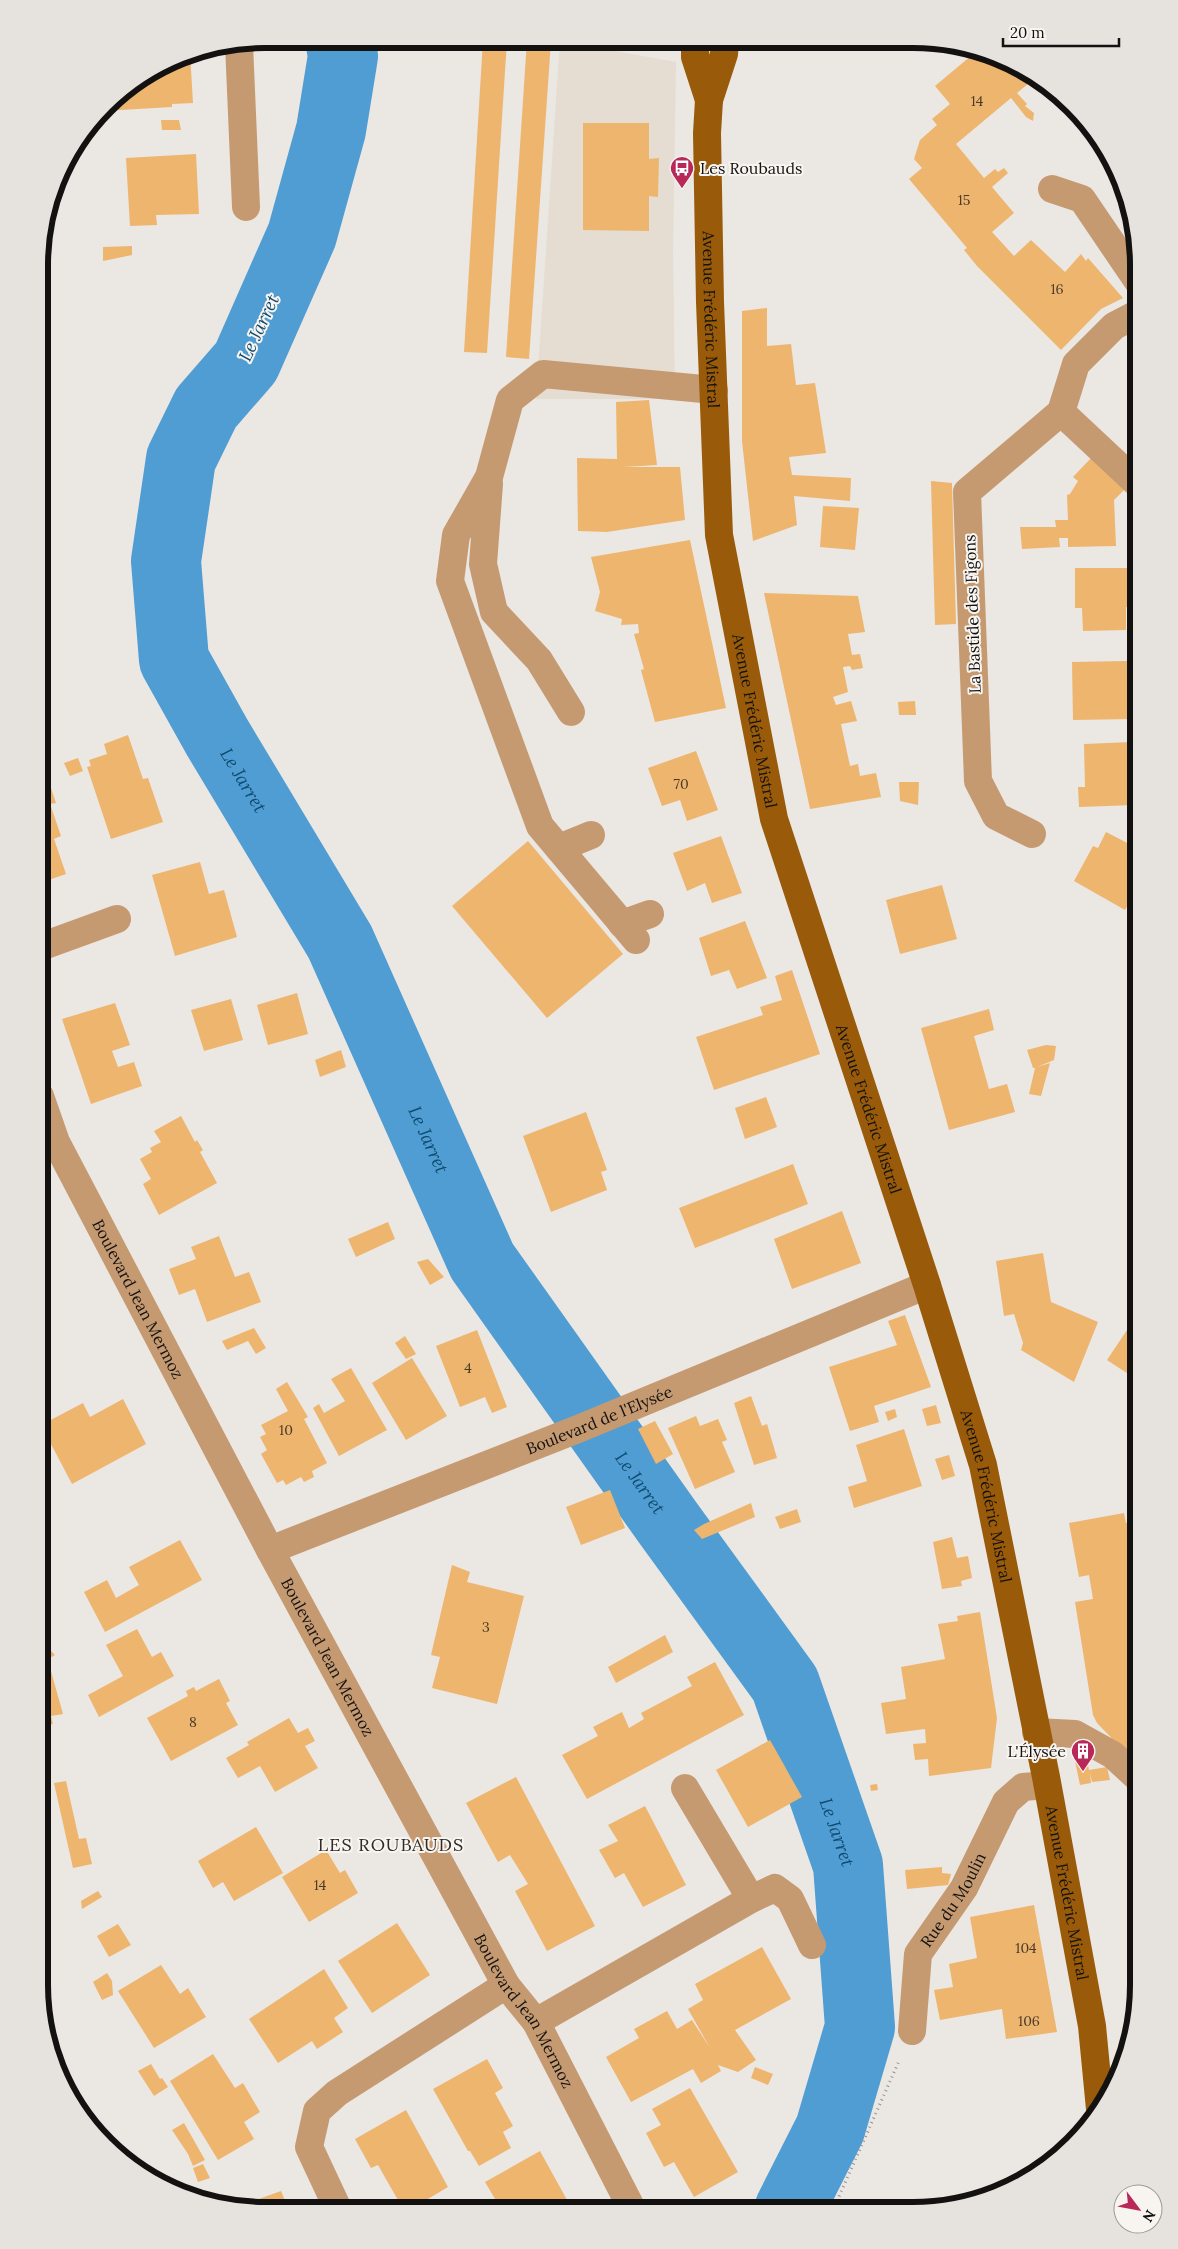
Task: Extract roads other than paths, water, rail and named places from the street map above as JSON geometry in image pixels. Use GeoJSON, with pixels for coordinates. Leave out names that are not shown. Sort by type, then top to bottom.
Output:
{"type":"FeatureCollection","features":[{"type":"Feature","properties":{"kind":"main road","name":"Avenue Frédéric Mistral"},"geometry":{"type":"LineString","coordinates":[[695,48],[695,57],[709,100]]}},
{"type":"Feature","properties":{"kind":"main road","name":"Avenue Frédéric Mistral"},"geometry":{"type":"LineString","coordinates":[[724,48],[724,54],[709,100],[707,133],[710,302],[719,535],[774,819],[927,1285],[983,1465],[1047,1785],[1092,2026],[1099,2097]]}},
{"type":"Feature","properties":{"kind":"street"},"geometry":{"type":"LineString","coordinates":[[239,49],[246,207]]}},
{"type":"Feature","properties":{"kind":"street"},"geometry":{"type":"LineString","coordinates":[[1052,189],[1082,199],[1130,270]]}},
{"type":"Feature","properties":{"kind":"street"},"geometry":{"type":"LineString","coordinates":[[1130,318],[1114,326],[1076,364],[1061,412],[1130,477]]}},
{"type":"Feature","properties":{"kind":"street"},"geometry":{"type":"LineString","coordinates":[[571,712],[539,660],[494,612],[483,564],[489,477],[510,400],[543,374],[714,390]]}},
{"type":"Feature","properties":{"kind":"street","name":"La Bastide des Figons"},"geometry":{"type":"LineString","coordinates":[[1032,834],[996,816],[978,781],[967,492],[1061,412]]}},
{"type":"Feature","properties":{"kind":"street"},"geometry":{"type":"LineString","coordinates":[[489,477],[456,535],[450,580],[540,826],[629,932],[650,914]]}},
{"type":"Feature","properties":{"kind":"street"},"geometry":{"type":"LineString","coordinates":[[559,848],[591,835]]}},
{"type":"Feature","properties":{"kind":"street"},"geometry":{"type":"LineString","coordinates":[[48,944],[116,919]]}},
{"type":"Feature","properties":{"kind":"street","name":"Boulevard Jean Mermoz"},"geometry":{"type":"LineString","coordinates":[[48,1119],[56,1142],[270,1550],[506,1985],[536,2022],[628,2202]]}},
{"type":"Feature","properties":{"kind":"street","name":"Boulevard de l'Elysée"},"geometry":{"type":"LineString","coordinates":[[270,1550],[578,1429],[927,1285]]}},
{"type":"Feature","properties":{"kind":"street"},"geometry":{"type":"LineString","coordinates":[[1036,1732],[1074,1734],[1113,1754],[1130,1770]]}},
{"type":"Feature","properties":{"kind":"street","name":"Rue du Moulin"},"geometry":{"type":"LineString","coordinates":[[912,2030],[918,1954],[964,1888],[1006,1802],[1023,1788],[1047,1785]]}},
{"type":"Feature","properties":{"kind":"street"},"geometry":{"type":"LineString","coordinates":[[686,1788],[751,1899]]}},
{"type":"Feature","properties":{"kind":"street"},"geometry":{"type":"LineString","coordinates":[[536,2022],[751,1899],[775,1888],[790,1899],[812,1945]]}},
{"type":"Feature","properties":{"kind":"street"},"geometry":{"type":"LineString","coordinates":[[335,2202],[309,2147],[317,2111],[337,2093],[506,1985]]}},
{"type":"Feature","properties":{"kind":"waterway","name":"Le Jarret"},"geometry":{"type":"LineString","coordinates":[[342,48],[343,56],[331,130],[302,235],[246,362],[206,408],[181,459],[166,561],[174,660],[217,737],[340,942],[482,1261],[785,1684],[848,1865],[860,2027],[830,2129],[793,2202]]}},
{"type":"Feature","properties":{"kind":"place","name":"Les Roubauds"},"geometry":{"type":"Point","coordinates":[682,189]}},
{"type":"Feature","properties":{"kind":"place","name":"L'Élysée"},"geometry":{"type":"Point","coordinates":[1083,1772]}},
{"type":"Feature","properties":{"kind":"district","name":"LES ROUBAUDS"},"geometry":{"type":"Point","coordinates":[391,1845]}}]}
